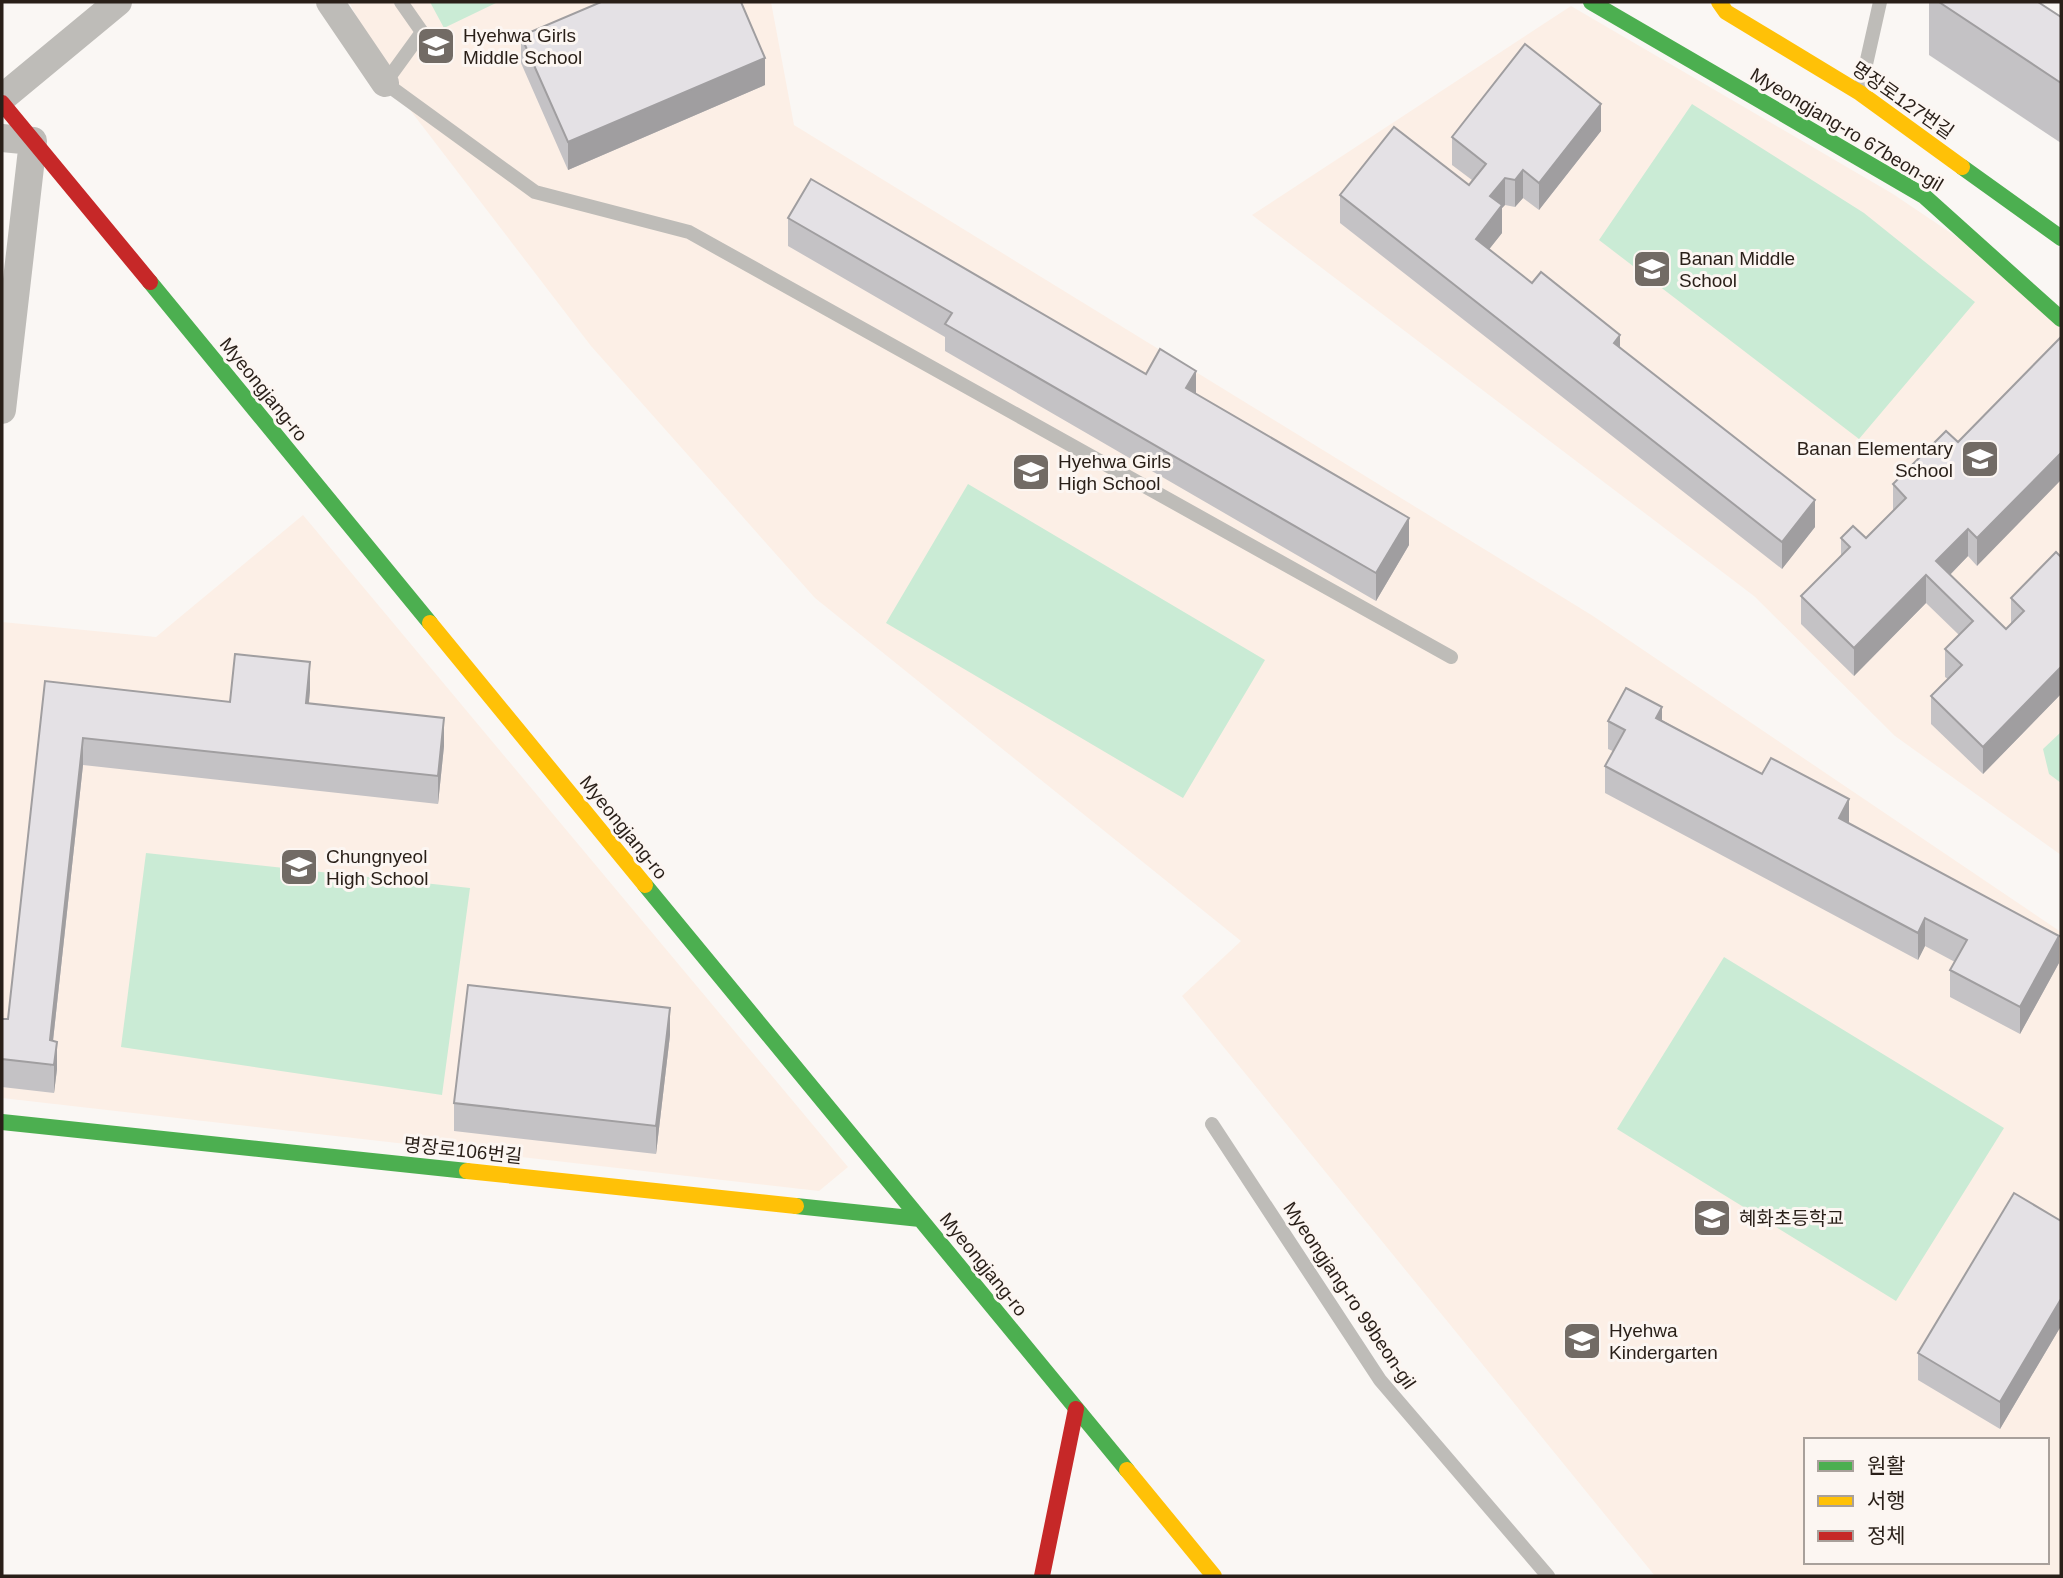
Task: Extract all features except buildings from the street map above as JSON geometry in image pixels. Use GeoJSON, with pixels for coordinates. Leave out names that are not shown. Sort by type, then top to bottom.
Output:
{"type":"FeatureCollection","features":[{"type":"Feature","properties":{"kind":"main road","name":"Myeongjang-ro 67beon-gil"},"geometry":{"type":"LineString","coordinates":[[1591,2],[1924,196],[2061,319]]}},
{"type":"Feature","properties":{"kind":"main road","name":"명장로127번길"},"geometry":{"type":"LineString","coordinates":[[1719,2],[1726,12],[1860,93],[2061,238]]}},
{"type":"Feature","properties":{"kind":"main road","name":"Myeongjang-ro"},"geometry":{"type":"LineString","coordinates":[[2,101],[1214,1576]]}},
{"type":"Feature","properties":{"kind":"main road","name":"명장로106번길"},"geometry":{"type":"LineString","coordinates":[[2,1122],[920,1219]]}},
{"type":"Feature","properties":{"kind":"main road"},"geometry":{"type":"LineString","coordinates":[[1042,1576],[1076,1409]]}},
{"type":"Feature","properties":{"kind":"street"},"geometry":{"type":"LineString","coordinates":[[2,101],[118,2]]}},
{"type":"Feature","properties":{"kind":"street"},"geometry":{"type":"LineString","coordinates":[[330,2],[385,83]]}},
{"type":"Feature","properties":{"kind":"street"},"geometry":{"type":"LineString","coordinates":[[2,138],[33,141],[7,316],[2,410]]}},
{"type":"Feature","properties":{"kind":"lane"},"geometry":{"type":"LineString","coordinates":[[401,2],[422,32],[385,83],[535,192],[689,232],[1451,657]]}},
{"type":"Feature","properties":{"kind":"lane"},"geometry":{"type":"LineString","coordinates":[[1860,93],[1880,2]]}},
{"type":"Feature","properties":{"kind":"lane","name":"Myeongjang-ro 99beon-gil"},"geometry":{"type":"LineString","coordinates":[[1212,1124],[1380,1380],[1548,1576]]}},
{"type":"Feature","properties":{"kind":"shaded area"},"geometry":{"type":"Polygon","coordinates":[[[349,2],[771,2],[794,125],[1593,616],[2061,932],[2061,1576],[1655,1576],[1182,996],[1241,941],[815,598],[591,346],[394,89],[349,2]]]}},
{"type":"Feature","properties":{"kind":"shaded area","name":"Banan Middle School"},"geometry":{"type":"Polygon","coordinates":[[[1571,6],[1893,194],[2061,307],[2061,855],[1895,736],[1754,596],[1252,215],[1571,6]]]}},
{"type":"Feature","properties":{"kind":"shaded area","name":"Chungnyeol High School"},"geometry":{"type":"Polygon","coordinates":[[[303,515],[848,1167],[819,1191],[2,1098],[2,622],[156,637],[303,515]]]}},
{"type":"Feature","properties":{"kind":"green space"},"geometry":{"type":"Polygon","coordinates":[[[430,2],[498,2],[444,28],[430,2]]]}},
{"type":"Feature","properties":{"kind":"green space"},"geometry":{"type":"Polygon","coordinates":[[[1692,104],[1864,213],[1975,302],[1859,439],[1599,240],[1692,104]]]}},
{"type":"Feature","properties":{"kind":"green space"},"geometry":{"type":"Polygon","coordinates":[[[968,484],[1265,660],[1183,798],[886,623],[968,484]]]}},
{"type":"Feature","properties":{"kind":"green space"},"geometry":{"type":"Polygon","coordinates":[[[2061,732],[2061,783],[2049,774],[2043,749],[2061,732]]]}},
{"type":"Feature","properties":{"kind":"green space"},"geometry":{"type":"Polygon","coordinates":[[[146,853],[470,888],[442,1095],[121,1047],[146,853]]]}},
{"type":"Feature","properties":{"kind":"green space"},"geometry":{"type":"Polygon","coordinates":[[[1724,957],[2004,1128],[1896,1301],[1617,1129],[1724,957]]]}},
{"type":"Feature","properties":{"kind":"traffic: fast"},"geometry":{"type":"LineString","coordinates":[[1591,2],[1924,196],[2061,319]]}},
{"type":"Feature","properties":{"kind":"traffic: fast"},"geometry":{"type":"LineString","coordinates":[[1962,167],[2061,238]]}},
{"type":"Feature","properties":{"kind":"traffic: fast"},"geometry":{"type":"LineString","coordinates":[[150,282],[430,623]]}},
{"type":"Feature","properties":{"kind":"traffic: fast"},"geometry":{"type":"LineString","coordinates":[[645,885],[1127,1470]]}},
{"type":"Feature","properties":{"kind":"traffic: fast"},"geometry":{"type":"LineString","coordinates":[[2,1122],[467,1171]]}},
{"type":"Feature","properties":{"kind":"traffic: fast"},"geometry":{"type":"LineString","coordinates":[[796,1206],[920,1219]]}},
{"type":"Feature","properties":{"kind":"traffic: slow"},"geometry":{"type":"LineString","coordinates":[[1719,2],[1726,12],[1860,93],[1962,167]]}},
{"type":"Feature","properties":{"kind":"traffic: slow"},"geometry":{"type":"LineString","coordinates":[[430,623],[645,885]]}},
{"type":"Feature","properties":{"kind":"traffic: slow"},"geometry":{"type":"LineString","coordinates":[[467,1171],[796,1206]]}},
{"type":"Feature","properties":{"kind":"traffic: slow"},"geometry":{"type":"LineString","coordinates":[[1127,1470],[1214,1576]]}},
{"type":"Feature","properties":{"kind":"traffic: jam"},"geometry":{"type":"LineString","coordinates":[[2,103],[150,282]]}},
{"type":"Feature","properties":{"kind":"traffic: jam"},"geometry":{"type":"LineString","coordinates":[[1042,1576],[1076,1409]]}},
{"type":"Feature","properties":{"kind":"place","name":"Hyehwa Girls Middle School"},"geometry":{"type":"Point","coordinates":[436,46]}},
{"type":"Feature","properties":{"kind":"place","name":"Banan Middle School"},"geometry":{"type":"Point","coordinates":[1652,269]}},
{"type":"Feature","properties":{"kind":"place","name":"Banan Elementary School"},"geometry":{"type":"Point","coordinates":[1980,459]}},
{"type":"Feature","properties":{"kind":"place","name":"Hyehwa Girls High School"},"geometry":{"type":"Point","coordinates":[1031,472]}},
{"type":"Feature","properties":{"kind":"place","name":"Chungnyeol High School"},"geometry":{"type":"Point","coordinates":[299,867]}},
{"type":"Feature","properties":{"kind":"place","name":"혜화초등학교"},"geometry":{"type":"Point","coordinates":[1712,1218]}},
{"type":"Feature","properties":{"kind":"place","name":"Hyehwa Kindergarten"},"geometry":{"type":"Point","coordinates":[1582,1341]}}]}
